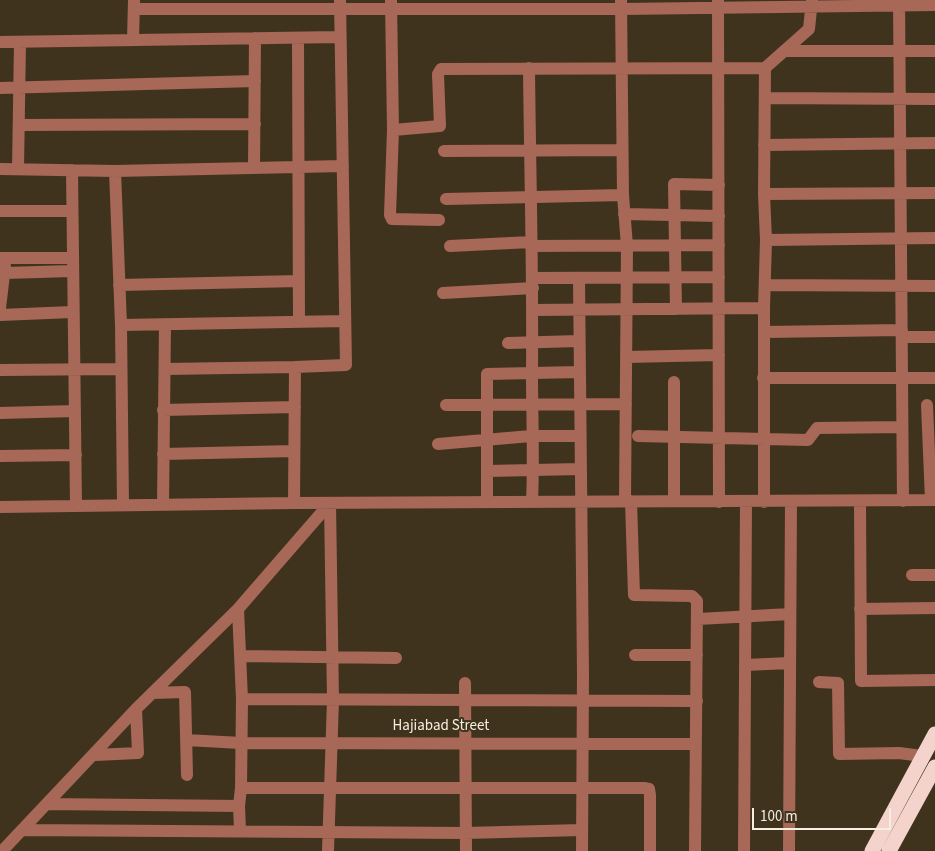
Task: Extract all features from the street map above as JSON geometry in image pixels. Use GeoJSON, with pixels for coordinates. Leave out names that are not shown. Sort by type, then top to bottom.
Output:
{"type":"FeatureCollection","features":[{"type":"Feature","properties":{"kind":"highway"},"geometry":{"type":"LineString","coordinates":[[872,851],[935,734]]}},
{"type":"Feature","properties":{"kind":"highway"},"geometry":{"type":"LineString","coordinates":[[889,851],[934,770]]}},
{"type":"Feature","properties":{"kind":"street"},"geometry":{"type":"LineString","coordinates":[[899,2],[903,501]]}},
{"type":"Feature","properties":{"kind":"street"},"geometry":{"type":"LineString","coordinates":[[133,40],[134,4],[621,5],[899,2],[935,5]]}},
{"type":"Feature","properties":{"kind":"street"},"geometry":{"type":"LineString","coordinates":[[393,130],[440,126],[438,74],[441,69],[765,68],[808,29],[811,3]]}},
{"type":"Feature","properties":{"kind":"street"},"geometry":{"type":"LineString","coordinates":[[165,369],[346,366],[340,4]]}},
{"type":"Feature","properties":{"kind":"street"},"geometry":{"type":"LineString","coordinates":[[391,4],[393,130],[390,215],[392,219],[439,220]]}},
{"type":"Feature","properties":{"kind":"street"},"geometry":{"type":"LineString","coordinates":[[718,4],[719,502]]}},
{"type":"Feature","properties":{"kind":"street"},"geometry":{"type":"LineString","coordinates":[[621,5],[620,67],[623,195],[627,246],[626,404],[628,501],[634,595],[692,596],[697,600],[695,851]]}},
{"type":"Feature","properties":{"kind":"street"},"geometry":{"type":"LineString","coordinates":[[0,42],[340,37]]}},
{"type":"Feature","properties":{"kind":"street"},"geometry":{"type":"LineString","coordinates":[[254,168],[255,38]]}},
{"type":"Feature","properties":{"kind":"street"},"geometry":{"type":"LineString","coordinates":[[298,38],[299,322]]}},
{"type":"Feature","properties":{"kind":"street"},"geometry":{"type":"LineString","coordinates":[[18,169],[20,42]]}},
{"type":"Feature","properties":{"kind":"street"},"geometry":{"type":"LineString","coordinates":[[784,51],[935,51]]}},
{"type":"Feature","properties":{"kind":"street"},"geometry":{"type":"LineString","coordinates":[[530,68],[531,436],[534,470],[532,502]]}},
{"type":"Feature","properties":{"kind":"street"},"geometry":{"type":"LineString","coordinates":[[764,502],[765,68]]}},
{"type":"Feature","properties":{"kind":"street"},"geometry":{"type":"LineString","coordinates":[[0,88],[255,81]]}},
{"type":"Feature","properties":{"kind":"street"},"geometry":{"type":"LineString","coordinates":[[765,98],[935,100]]}},
{"type":"Feature","properties":{"kind":"street"},"geometry":{"type":"LineString","coordinates":[[19,125],[255,124]]}},
{"type":"Feature","properties":{"kind":"street"},"geometry":{"type":"LineString","coordinates":[[764,145],[935,143]]}},
{"type":"Feature","properties":{"kind":"street"},"geometry":{"type":"LineString","coordinates":[[444,152],[622,150]]}},
{"type":"Feature","properties":{"kind":"street"},"geometry":{"type":"LineString","coordinates":[[0,169],[115,171],[342,166]]}},
{"type":"Feature","properties":{"kind":"street"},"geometry":{"type":"LineString","coordinates":[[72,170],[71,271],[76,506]]}},
{"type":"Feature","properties":{"kind":"street"},"geometry":{"type":"LineString","coordinates":[[115,171],[121,369],[122,505]]}},
{"type":"Feature","properties":{"kind":"street"},"geometry":{"type":"LineString","coordinates":[[676,309],[674,184],[719,185]]}},
{"type":"Feature","properties":{"kind":"street"},"geometry":{"type":"LineString","coordinates":[[764,194],[935,193]]}},
{"type":"Feature","properties":{"kind":"street"},"geometry":{"type":"LineString","coordinates":[[446,198],[623,195]]}},
{"type":"Feature","properties":{"kind":"street"},"geometry":{"type":"LineString","coordinates":[[0,211],[72,211]]}},
{"type":"Feature","properties":{"kind":"street"},"geometry":{"type":"LineString","coordinates":[[624,214],[719,216]]}},
{"type":"Feature","properties":{"kind":"street"},"geometry":{"type":"LineString","coordinates":[[766,240],[935,238]]}},
{"type":"Feature","properties":{"kind":"street"},"geometry":{"type":"LineString","coordinates":[[450,246],[531,244],[719,245]]}},
{"type":"Feature","properties":{"kind":"street"},"geometry":{"type":"LineString","coordinates":[[0,308],[5,273],[2,258],[72,258]]}},
{"type":"Feature","properties":{"kind":"street"},"geometry":{"type":"LineString","coordinates":[[5,273],[71,271]]}},
{"type":"Feature","properties":{"kind":"street"},"geometry":{"type":"LineString","coordinates":[[443,293],[579,278],[626,276],[719,277]]}},
{"type":"Feature","properties":{"kind":"street"},"geometry":{"type":"LineString","coordinates":[[579,278],[578,372],[583,700],[582,851]]}},
{"type":"Feature","properties":{"kind":"street"},"geometry":{"type":"LineString","coordinates":[[119,285],[299,281]]}},
{"type":"Feature","properties":{"kind":"street"},"geometry":{"type":"LineString","coordinates":[[766,285],[935,286]]}},
{"type":"Feature","properties":{"kind":"street"},"geometry":{"type":"LineString","coordinates":[[532,310],[764,308]]}},
{"type":"Feature","properties":{"kind":"street"},"geometry":{"type":"LineString","coordinates":[[0,314],[72,312]]}},
{"type":"Feature","properties":{"kind":"street"},"geometry":{"type":"LineString","coordinates":[[120,325],[165,326],[345,321]]}},
{"type":"Feature","properties":{"kind":"street"},"geometry":{"type":"LineString","coordinates":[[163,505],[165,326]]}},
{"type":"Feature","properties":{"kind":"street"},"geometry":{"type":"LineString","coordinates":[[765,332],[902,334],[935,337]]}},
{"type":"Feature","properties":{"kind":"street"},"geometry":{"type":"LineString","coordinates":[[508,343],[579,341]]}},
{"type":"Feature","properties":{"kind":"street"},"geometry":{"type":"LineString","coordinates":[[626,357],[719,355]]}},
{"type":"Feature","properties":{"kind":"street"},"geometry":{"type":"LineString","coordinates":[[294,503],[295,367]]}},
{"type":"Feature","properties":{"kind":"street"},"geometry":{"type":"LineString","coordinates":[[0,370],[121,369]]}},
{"type":"Feature","properties":{"kind":"street"},"geometry":{"type":"LineString","coordinates":[[487,502],[487,374],[578,372]]}},
{"type":"Feature","properties":{"kind":"street"},"geometry":{"type":"LineString","coordinates":[[764,378],[935,378]]}},
{"type":"Feature","properties":{"kind":"street"},"geometry":{"type":"LineString","coordinates":[[674,382],[674,502]]}},
{"type":"Feature","properties":{"kind":"street"},"geometry":{"type":"LineString","coordinates":[[446,405],[626,404]]}},
{"type":"Feature","properties":{"kind":"street"},"geometry":{"type":"LineString","coordinates":[[0,507],[294,503],[933,500],[927,405]]}},
{"type":"Feature","properties":{"kind":"street"},"geometry":{"type":"LineString","coordinates":[[163,410],[294,408]]}},
{"type":"Feature","properties":{"kind":"street"},"geometry":{"type":"LineString","coordinates":[[0,413],[75,411]]}},
{"type":"Feature","properties":{"kind":"street"},"geometry":{"type":"LineString","coordinates":[[638,436],[808,440],[817,428],[902,427]]}},
{"type":"Feature","properties":{"kind":"street"},"geometry":{"type":"LineString","coordinates":[[438,444],[531,436],[580,436]]}},
{"type":"Feature","properties":{"kind":"street"},"geometry":{"type":"LineString","coordinates":[[163,454],[294,451]]}},
{"type":"Feature","properties":{"kind":"street"},"geometry":{"type":"LineString","coordinates":[[0,456],[76,455]]}},
{"type":"Feature","properties":{"kind":"street"},"geometry":{"type":"LineString","coordinates":[[487,471],[580,469]]}},
{"type":"Feature","properties":{"kind":"street"},"geometry":{"type":"LineString","coordinates":[[860,501],[861,681]]}},
{"type":"Feature","properties":{"kind":"street"},"geometry":{"type":"LineString","coordinates":[[744,851],[746,502]]}},
{"type":"Feature","properties":{"kind":"street"},"geometry":{"type":"LineString","coordinates":[[789,851],[790,502]]}},
{"type":"Feature","properties":{"kind":"street"},"geometry":{"type":"LineString","coordinates":[[2,851],[95,755],[136,709],[238,609],[330,503]]}},
{"type":"Feature","properties":{"kind":"street"},"geometry":{"type":"LineString","coordinates":[[328,851],[330,743],[333,700],[330,503]]}},
{"type":"Feature","properties":{"kind":"street"},"geometry":{"type":"LineString","coordinates":[[912,575],[935,575]]}},
{"type":"Feature","properties":{"kind":"street"},"geometry":{"type":"LineString","coordinates":[[860,610],[935,608]]}},
{"type":"Feature","properties":{"kind":"street"},"geometry":{"type":"LineString","coordinates":[[238,609],[242,699],[240,830]]}},
{"type":"Feature","properties":{"kind":"street"},"geometry":{"type":"LineString","coordinates":[[698,620],[790,614]]}},
{"type":"Feature","properties":{"kind":"street"},"geometry":{"type":"LineString","coordinates":[[635,655],[697,656]]}},
{"type":"Feature","properties":{"kind":"street"},"geometry":{"type":"LineString","coordinates":[[240,656],[396,658]]}},
{"type":"Feature","properties":{"kind":"street"},"geometry":{"type":"LineString","coordinates":[[745,665],[790,664]]}},
{"type":"Feature","properties":{"kind":"street"},"geometry":{"type":"LineString","coordinates":[[819,682],[935,680]]}},
{"type":"Feature","properties":{"kind":"street"},"geometry":{"type":"LineString","coordinates":[[465,683],[466,851]]}},
{"type":"Feature","properties":{"kind":"street"},"geometry":{"type":"LineString","coordinates":[[838,683],[839,754],[899,753],[922,756]]}},
{"type":"Feature","properties":{"kind":"street"},"geometry":{"type":"LineString","coordinates":[[152,693],[185,692],[187,776]]}},
{"type":"Feature","properties":{"kind":"street"},"geometry":{"type":"LineString","coordinates":[[242,699],[696,701]]}},
{"type":"Feature","properties":{"kind":"street"},"geometry":{"type":"LineString","coordinates":[[95,755],[138,753],[136,709]]}},
{"type":"Feature","properties":{"kind":"street","name":"Hajiabad Street"},"geometry":{"type":"LineString","coordinates":[[186,740],[241,743],[696,744]]}},
{"type":"Feature","properties":{"kind":"street"},"geometry":{"type":"LineString","coordinates":[[241,788],[649,789],[650,851]]}},
{"type":"Feature","properties":{"kind":"street"},"geometry":{"type":"LineString","coordinates":[[47,804],[239,806]]}},
{"type":"Feature","properties":{"kind":"street"},"geometry":{"type":"LineString","coordinates":[[22,830],[465,832],[582,830]]}}]}
